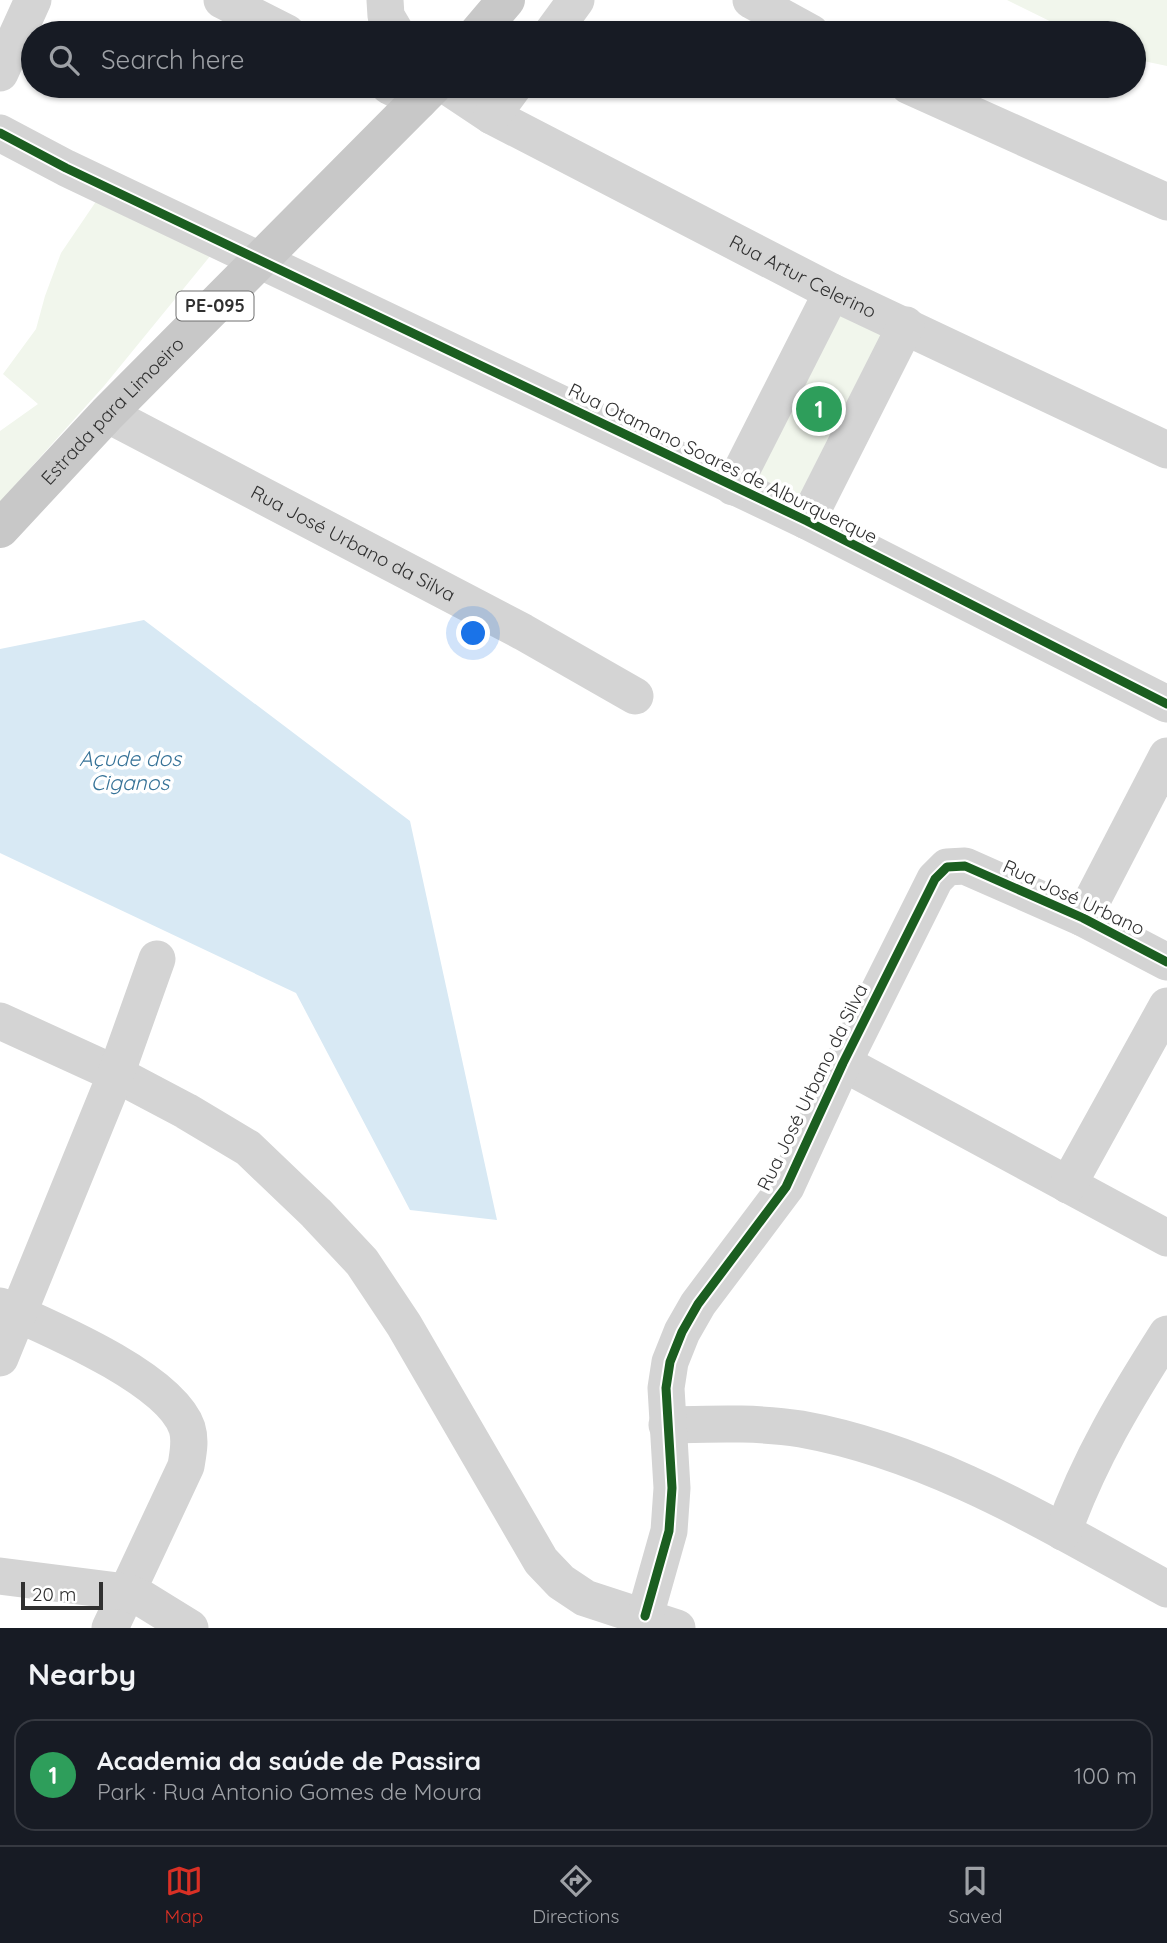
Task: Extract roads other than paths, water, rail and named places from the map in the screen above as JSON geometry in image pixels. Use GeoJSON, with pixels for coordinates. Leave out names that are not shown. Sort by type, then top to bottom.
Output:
{"type":"FeatureCollection","features":[{"type":"Feature","properties":{"kind":"main road"},"geometry":{"type":"LineString","coordinates":[[488,21],[506,0]]}},
{"type":"Feature","properties":{"kind":"main road","name":"Estrada para Limoeiro"},"geometry":{"type":"LineString","coordinates":[[0,529],[107,414],[260,261],[414,98]]}},
{"type":"Feature","properties":{"kind":"street"},"geometry":{"type":"LineString","coordinates":[[24,21],[33,0]]}},
{"type":"Feature","properties":{"kind":"street"},"geometry":{"type":"LineString","coordinates":[[222,0],[263,21]]}},
{"type":"Feature","properties":{"kind":"street"},"geometry":{"type":"LineString","coordinates":[[386,0],[386,16],[389,21]]}},
{"type":"Feature","properties":{"kind":"street"},"geometry":{"type":"LineString","coordinates":[[561,21],[576,0]]}},
{"type":"Feature","properties":{"kind":"street"},"geometry":{"type":"LineString","coordinates":[[751,0],[789,21]]}},
{"type":"Feature","properties":{"kind":"street"},"geometry":{"type":"LineString","coordinates":[[0,73],[21,27]]}},
{"type":"Feature","properties":{"kind":"street","name":"Rua Artur Celerino"},"geometry":{"type":"LineString","coordinates":[[444,98],[492,116],[832,292],[1167,450]]}},
{"type":"Feature","properties":{"kind":"street"},"geometry":{"type":"LineString","coordinates":[[492,116],[505,98]]}},
{"type":"Feature","properties":{"kind":"street"},"geometry":{"type":"LineString","coordinates":[[936,98],[1167,202]]}},
{"type":"Feature","properties":{"kind":"street","name":"Rua Otamano Soares de Alburquerque"},"geometry":{"type":"LineString","coordinates":[[0,133],[66,168],[807,521],[1167,704]]}},
{"type":"Feature","properties":{"kind":"street"},"geometry":{"type":"LineString","coordinates":[[733,487],[832,292]]}},
{"type":"Feature","properties":{"kind":"street"},"geometry":{"type":"LineString","coordinates":[[807,521],[906,325]]}},
{"type":"Feature","properties":{"kind":"street","name":"Rua José Urbano da Silva"},"geometry":{"type":"LineString","coordinates":[[107,414],[523,632],[635,696]]}},
{"type":"Feature","properties":{"kind":"street"},"geometry":{"type":"LineString","coordinates":[[1083,918],[1167,756]]}},
{"type":"Feature","properties":{"kind":"street","name":"Rua José Urbano da Silva"},"geometry":{"type":"LineString","coordinates":[[661,1622],[671,1488],[666,1388],[670,1362],[682,1332],[698,1304],[786,1186],[928,890],[947,867],[965,866]]}},
{"type":"Feature","properties":{"kind":"street","name":"Rua José Urbano"},"geometry":{"type":"LineString","coordinates":[[965,866],[1083,918],[1167,962]]}},
{"type":"Feature","properties":{"kind":"street"},"geometry":{"type":"LineString","coordinates":[[0,1358],[9,1310],[116,1074],[157,959]]}},
{"type":"Feature","properties":{"kind":"street"},"geometry":{"type":"LineString","coordinates":[[1068,1185],[1167,1006]]}},
{"type":"Feature","properties":{"kind":"street"},"geometry":{"type":"LineString","coordinates":[[0,1021],[116,1074],[248,1148],[316,1213],[362,1262],[404,1325],[541,1561],[561,1582],[585,1598],[661,1622]]}},
{"type":"Feature","properties":{"kind":"street"},"geometry":{"type":"LineString","coordinates":[[843,1063],[1167,1238]]}},
{"type":"Feature","properties":{"kind":"street"},"geometry":{"type":"LineString","coordinates":[[9,1310],[99,1351],[153,1388],[177,1412],[187,1430],[189,1448],[186,1466],[110,1628]]}},
{"type":"Feature","properties":{"kind":"street"},"geometry":{"type":"LineString","coordinates":[[1063,1532],[1099,1445],[1167,1334]]}},
{"type":"Feature","properties":{"kind":"street"},"geometry":{"type":"LineString","coordinates":[[667,1425],[748,1423],[802,1430],[888,1452],[991,1492],[1167,1589]]}},
{"type":"Feature","properties":{"kind":"street"},"geometry":{"type":"LineString","coordinates":[[0,1576],[126,1592],[143,1599],[190,1628]]}},
{"type":"Feature","properties":{"kind":"water","name":"Açude dos Ciganos"},"geometry":{"type":"Polygon","coordinates":[[[144,620],[410,821],[497,1220],[410,1210],[296,993],[0,853],[0,649],[144,620]]]}},
{"type":"Feature","properties":{"kind":"place","name":"Academia da saúde de Passira"},"geometry":{"type":"Point","coordinates":[819,409]}}]}
